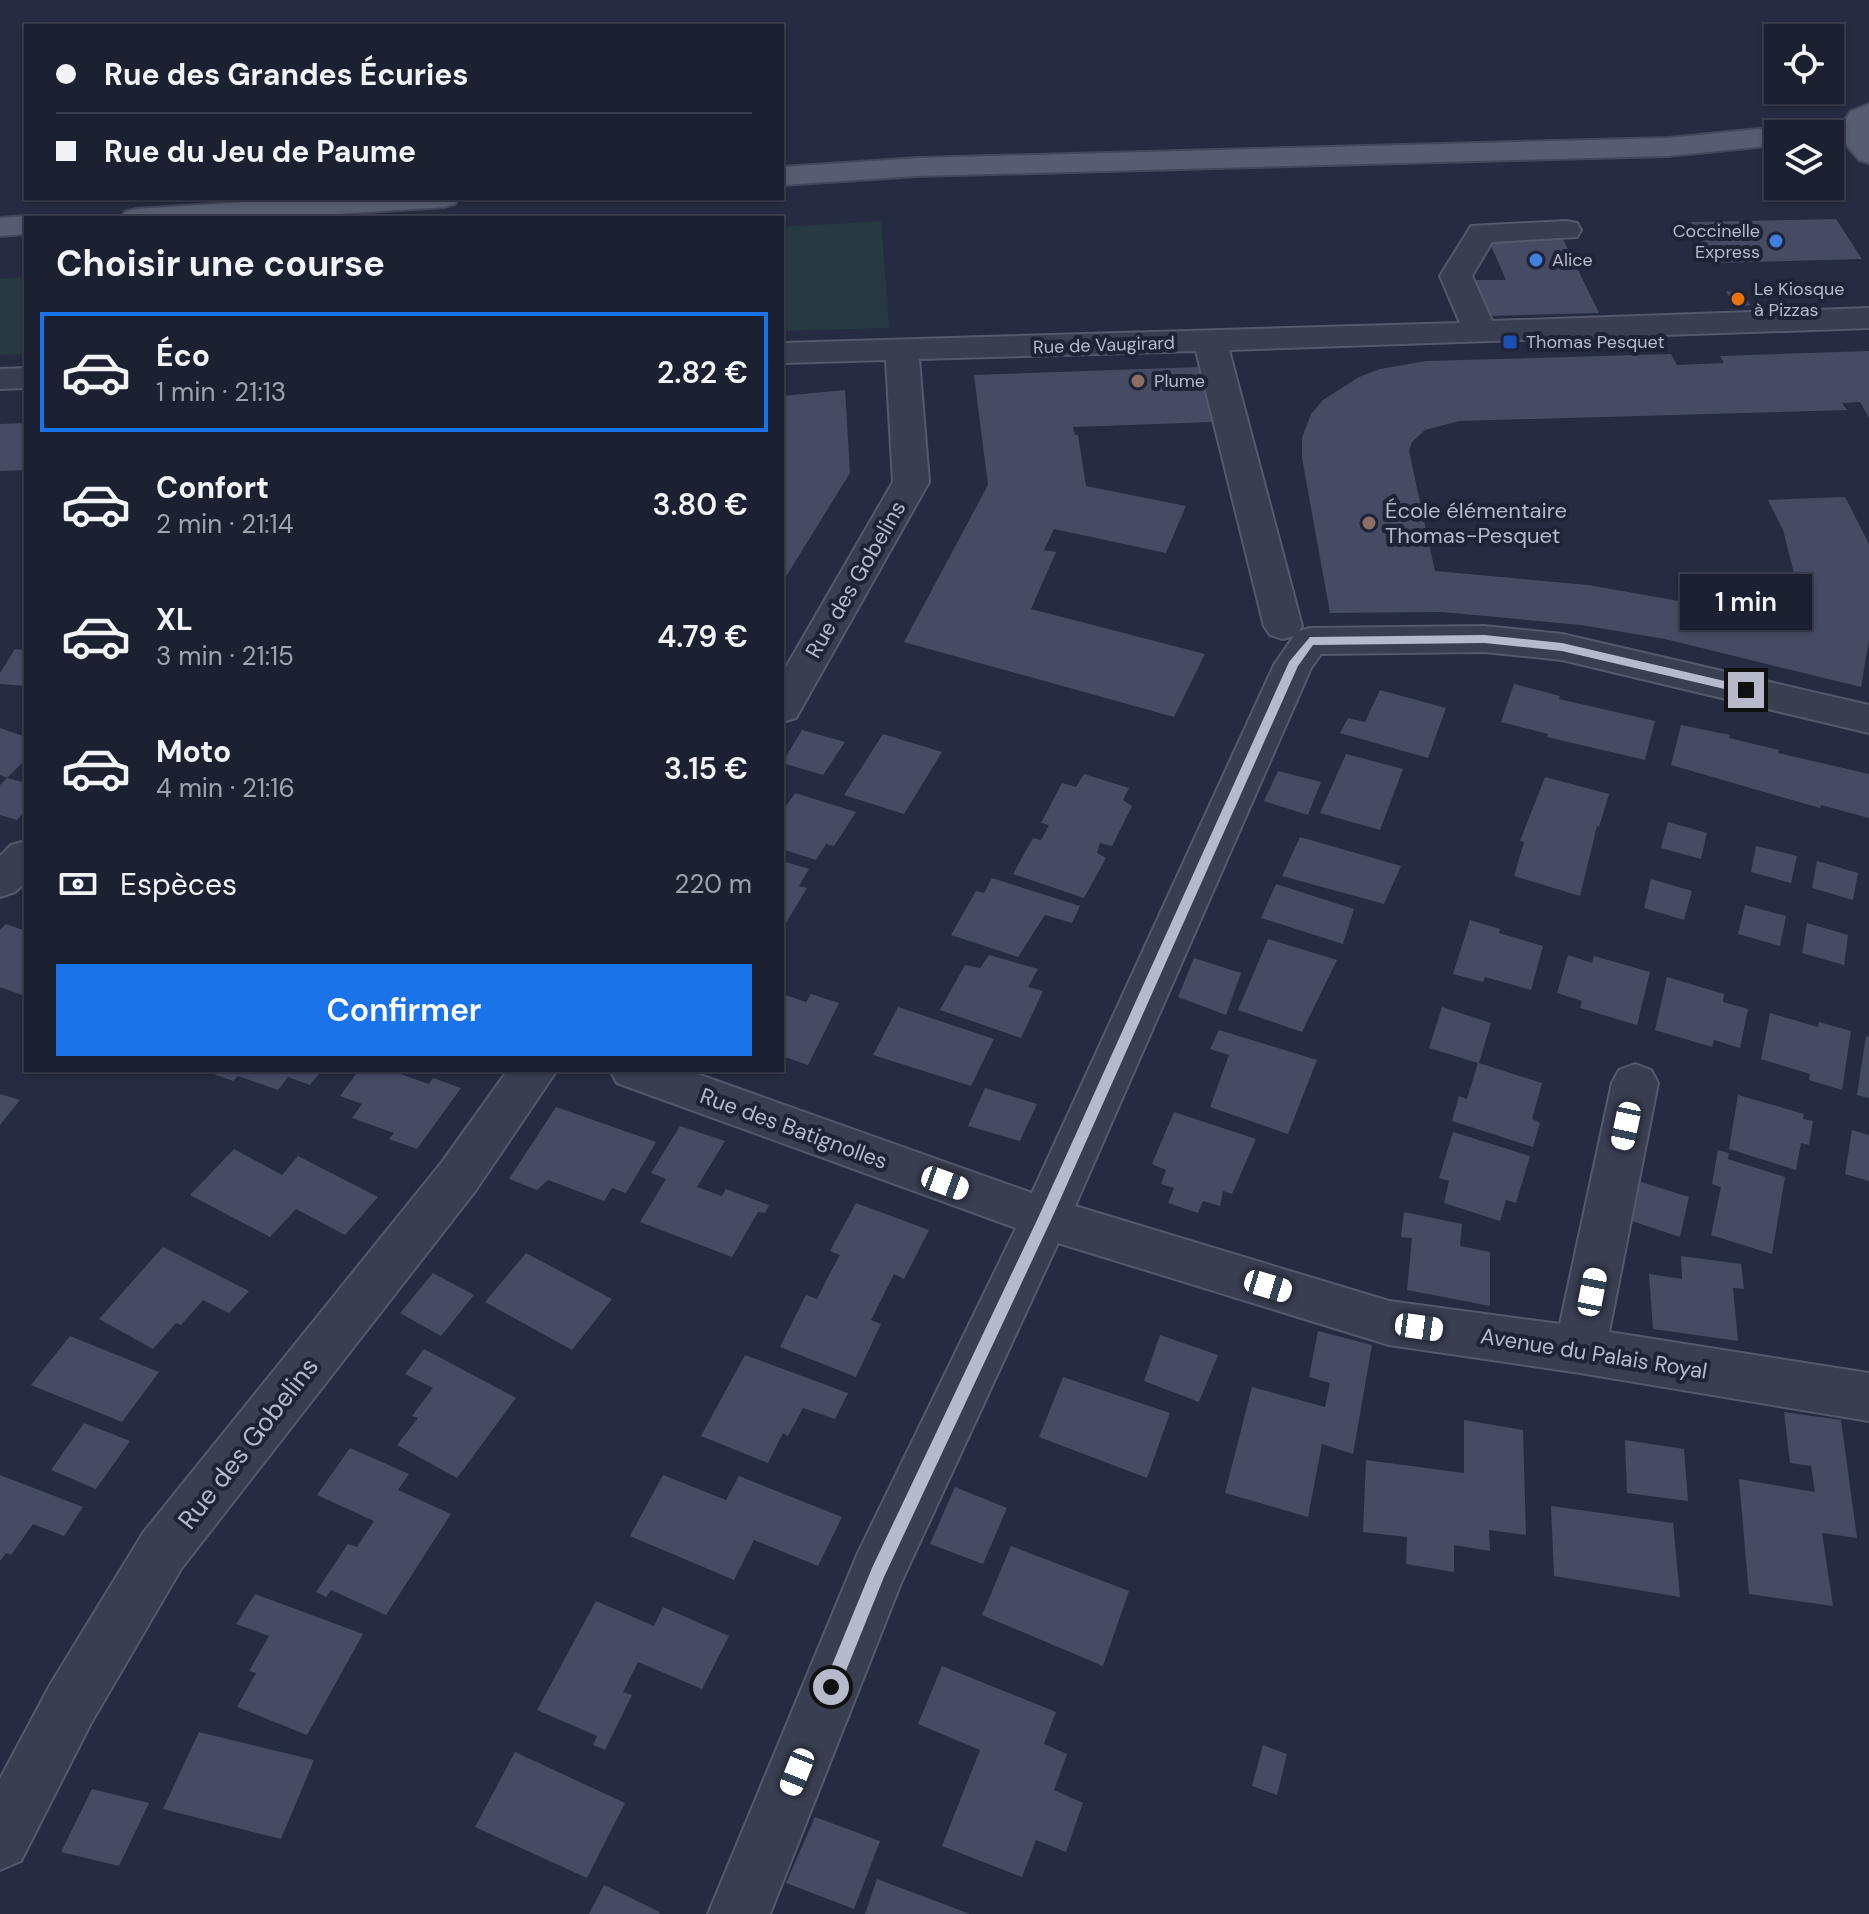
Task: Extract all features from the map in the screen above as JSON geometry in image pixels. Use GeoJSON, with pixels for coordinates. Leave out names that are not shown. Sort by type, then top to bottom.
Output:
{"type":"FeatureCollection","features":[{"type":"Feature","properties":{"kind":"main road"},"geometry":{"type":"LineString","coordinates":[[1862,121],[1856,140],[1869,154]]}},
{"type":"Feature","properties":{"kind":"main road"},"geometry":{"type":"LineString","coordinates":[[784,176],[918,167],[1668,147],[1764,137]]}},
{"type":"Feature","properties":{"kind":"main road"},"geometry":{"type":"LineString","coordinates":[[1668,147],[1764,154]]}},
{"type":"Feature","properties":{"kind":"main road"},"geometry":{"type":"LineString","coordinates":[[1844,159],[1869,161]]}},
{"type":"Feature","properties":{"kind":"main road"},"geometry":{"type":"LineString","coordinates":[[167,216],[413,200]]}},
{"type":"Feature","properties":{"kind":"main road"},"geometry":{"type":"LineString","coordinates":[[0,227],[24,225]]}},
{"type":"Feature","properties":{"kind":"street"},"geometry":{"type":"LineString","coordinates":[[1481,333],[1456,276],[1482,233],[1566,230]]}},
{"type":"Feature","properties":{"kind":"street","name":"Rue de Vaugirard"},"geometry":{"type":"LineString","coordinates":[[784,353],[1481,333],[1695,314],[1869,318]]}},
{"type":"Feature","properties":{"kind":"street"},"geometry":{"type":"LineString","coordinates":[[739,1914],[877,1574],[1045,1218],[1287,678],[1296,634],[1212,350]]}},
{"type":"Feature","properties":{"kind":"street","name":"Rue des Gobelins"},"geometry":{"type":"LineString","coordinates":[[784,704],[911,482],[902,351]]}},
{"type":"Feature","properties":{"kind":"street"},"geometry":{"type":"LineString","coordinates":[[0,379],[24,378]]}},
{"type":"Feature","properties":{"kind":"street"},"geometry":{"type":"LineString","coordinates":[[1296,634],[1484,639],[1562,647],[1869,719]]}},
{"type":"Feature","properties":{"kind":"street"},"geometry":{"type":"LineString","coordinates":[[0,848],[24,854]]}},
{"type":"Feature","properties":{"kind":"street"},"geometry":{"type":"LineString","coordinates":[[0,881],[24,857]]}},
{"type":"Feature","properties":{"kind":"street","name":"Rue des Gobelins"},"geometry":{"type":"LineString","coordinates":[[0,1840],[70,1705],[162,1551],[459,1176],[533,1072]]}},
{"type":"Feature","properties":{"kind":"street","name":"Rue des Batignolles"},"geometry":{"type":"LineString","coordinates":[[639,1072],[1045,1218]]}},
{"type":"Feature","properties":{"kind":"street"},"geometry":{"type":"LineString","coordinates":[[1580,1350],[1635,1083]]}},
{"type":"Feature","properties":{"kind":"street","name":"Avenue du Palais Royal"},"geometry":{"type":"LineString","coordinates":[[1045,1218],[1389,1323],[1580,1350],[1869,1397]]}},
{"type":"Feature","properties":{"kind":"shaded area"},"geometry":{"type":"Polygon","coordinates":[[[881,221],[889,328],[784,331],[784,227],[881,221]]]}},
{"type":"Feature","properties":{"kind":"shaded area"},"geometry":{"type":"Polygon","coordinates":[[[24,277],[24,354],[0,355],[0,279],[24,277]]]}},
{"type":"Feature","properties":{"kind":"building","name":"Coccinelle Express"},"geometry":{"type":"Polygon","coordinates":[[[1836,219],[1862,259],[1713,263],[1691,222],[1836,219]]]}},
{"type":"Feature","properties":{"kind":"building","name":"Alice"},"geometry":{"type":"Polygon","coordinates":[[[1563,239],[1599,313],[1488,316],[1473,280],[1506,280],[1489,241],[1563,239]]]}},
{"type":"Feature","properties":{"kind":"building","name":"Le Kiosque à Pizzas"},"geometry":{"type":"Polygon","coordinates":[[[1726,291],[1743,293],[1750,305],[1735,308],[1726,291]]]}},
{"type":"Feature","properties":{"kind":"building","name":"École élémentaire Thomas-Pesquet"},"geometry":{"type":"Polygon","coordinates":[[[1869,351],[1869,418],[1860,402],[1842,403],[1847,410],[1459,421],[1425,430],[1412,442],[1409,451],[1435,571],[1588,585],[1696,604],[1781,625],[1794,578],[1783,530],[1768,500],[1845,497],[1869,544],[1869,640],[1861,687],[1665,639],[1581,625],[1442,612],[1330,613],[1302,458],[1302,438],[1311,414],[1323,400],[1359,377],[1380,369],[1426,361],[1671,354],[1677,365],[1724,363],[1720,356],[1869,351]]]}},
{"type":"Feature","properties":{"kind":"building"},"geometry":{"type":"Polygon","coordinates":[[[1199,367],[1212,422],[1073,427],[1075,435],[1078,435],[1086,486],[1186,506],[1166,553],[1054,529],[1044,550],[1056,552],[1031,609],[1205,654],[1174,717],[904,642],[988,485],[974,375],[1199,367]]]}},
{"type":"Feature","properties":{"kind":"building"},"geometry":{"type":"Polygon","coordinates":[[[845,390],[850,473],[784,580],[784,396],[845,390]]]}},
{"type":"Feature","properties":{"kind":"building"},"geometry":{"type":"Polygon","coordinates":[[[24,423],[24,470],[0,471],[0,424],[24,423]]]}},
{"type":"Feature","properties":{"kind":"building"},"geometry":{"type":"Polygon","coordinates":[[[15,649],[24,650],[24,686],[0,684],[0,673],[15,649]]]}},
{"type":"Feature","properties":{"kind":"building"},"geometry":{"type":"Polygon","coordinates":[[[1514,684],[1560,696],[1559,699],[1655,721],[1645,760],[1547,737],[1548,734],[1501,722],[1514,684]]]}},
{"type":"Feature","properties":{"kind":"building"},"geometry":{"type":"Polygon","coordinates":[[[1380,690],[1446,708],[1428,758],[1340,733],[1348,718],[1365,722],[1380,690]]]}},
{"type":"Feature","properties":{"kind":"building"},"geometry":{"type":"Polygon","coordinates":[[[1681,725],[1730,735],[1729,738],[1779,750],[1778,753],[1869,774],[1869,818],[1821,805],[1820,808],[1671,765],[1681,725]]]}},
{"type":"Feature","properties":{"kind":"building"},"geometry":{"type":"Polygon","coordinates":[[[0,728],[24,736],[24,761],[7,778],[0,775],[0,728]]]}},
{"type":"Feature","properties":{"kind":"building"},"geometry":{"type":"Polygon","coordinates":[[[802,730],[845,742],[823,775],[784,764],[802,730]]]}},
{"type":"Feature","properties":{"kind":"building"},"geometry":{"type":"Polygon","coordinates":[[[883,734],[942,752],[904,814],[844,795],[883,734]]]}},
{"type":"Feature","properties":{"kind":"building"},"geometry":{"type":"Polygon","coordinates":[[[1346,754],[1403,769],[1380,830],[1320,813],[1346,754]]]}},
{"type":"Feature","properties":{"kind":"building"},"geometry":{"type":"Polygon","coordinates":[[[1278,771],[1321,782],[1308,815],[1264,801],[1278,771]]]}},
{"type":"Feature","properties":{"kind":"building"},"geometry":{"type":"Polygon","coordinates":[[[1084,774],[1129,788],[1123,800],[1132,806],[1112,846],[1100,843],[1097,853],[1106,858],[1084,898],[1013,874],[1033,838],[1041,840],[1049,825],[1041,823],[1062,783],[1076,787],[1084,774]]]}},
{"type":"Feature","properties":{"kind":"building"},"geometry":{"type":"Polygon","coordinates":[[[1545,777],[1609,794],[1597,826],[1580,896],[1514,876],[1524,842],[1520,841],[1545,777]]]}},
{"type":"Feature","properties":{"kind":"building"},"geometry":{"type":"Polygon","coordinates":[[[7,778],[24,782],[24,812],[17,820],[0,815],[0,785],[7,778]]]}},
{"type":"Feature","properties":{"kind":"building"},"geometry":{"type":"Polygon","coordinates":[[[795,793],[856,812],[834,846],[826,844],[816,860],[784,850],[784,809],[795,793]]]}},
{"type":"Feature","properties":{"kind":"building"},"geometry":{"type":"Polygon","coordinates":[[[1668,822],[1707,833],[1701,859],[1661,848],[1668,822]]]}},
{"type":"Feature","properties":{"kind":"building"},"geometry":{"type":"Polygon","coordinates":[[[1300,837],[1401,866],[1384,904],[1282,876],[1300,837]]]}},
{"type":"Feature","properties":{"kind":"building"},"geometry":{"type":"Polygon","coordinates":[[[1756,846],[1797,856],[1791,883],[1751,872],[1756,846]]]}},
{"type":"Feature","properties":{"kind":"building"},"geometry":{"type":"Polygon","coordinates":[[[1817,861],[1858,873],[1853,900],[1812,888],[1817,861]]]}},
{"type":"Feature","properties":{"kind":"building"},"geometry":{"type":"Polygon","coordinates":[[[784,862],[809,869],[799,886],[807,888],[784,926],[784,862]]]}},
{"type":"Feature","properties":{"kind":"building"},"geometry":{"type":"Polygon","coordinates":[[[992,878],[1080,906],[1072,923],[1045,915],[1018,957],[951,935],[976,891],[984,893],[992,878]]]}},
{"type":"Feature","properties":{"kind":"building"},"geometry":{"type":"Polygon","coordinates":[[[1651,879],[1692,891],[1684,920],[1644,908],[1651,879]]]}},
{"type":"Feature","properties":{"kind":"building"},"geometry":{"type":"Polygon","coordinates":[[[1276,884],[1354,909],[1343,944],[1261,918],[1276,884]]]}},
{"type":"Feature","properties":{"kind":"building"},"geometry":{"type":"Polygon","coordinates":[[[1745,905],[1786,916],[1780,946],[1738,934],[1745,905]]]}},
{"type":"Feature","properties":{"kind":"building"},"geometry":{"type":"Polygon","coordinates":[[[1470,920],[1500,929],[1499,933],[1543,946],[1531,990],[1485,977],[1483,982],[1453,974],[1470,920]]]}},
{"type":"Feature","properties":{"kind":"building"},"geometry":{"type":"Polygon","coordinates":[[[1807,923],[1848,935],[1844,965],[1802,953],[1807,923]]]}},
{"type":"Feature","properties":{"kind":"building"},"geometry":{"type":"Polygon","coordinates":[[[6,924],[24,930],[22,995],[0,987],[0,930],[6,924]]]}},
{"type":"Feature","properties":{"kind":"building"},"geometry":{"type":"Polygon","coordinates":[[[1268,939],[1337,960],[1302,1032],[1238,1010],[1268,939]]]}},
{"type":"Feature","properties":{"kind":"building"},"geometry":{"type":"Polygon","coordinates":[[[989,955],[1038,969],[1028,987],[1043,991],[1021,1038],[940,1010],[965,965],[980,968],[989,955]]]}},
{"type":"Feature","properties":{"kind":"building"},"geometry":{"type":"Polygon","coordinates":[[[1568,955],[1592,963],[1594,956],[1650,972],[1637,1025],[1580,1008],[1582,1001],[1557,993],[1568,955]]]}},
{"type":"Feature","properties":{"kind":"building"},"geometry":{"type":"Polygon","coordinates":[[[1194,958],[1241,973],[1226,1015],[1178,997],[1194,958]]]}},
{"type":"Feature","properties":{"kind":"building"},"geometry":{"type":"Polygon","coordinates":[[[1667,977],[1724,994],[1723,1002],[1748,1009],[1740,1048],[1714,1040],[1712,1047],[1655,1030],[1667,977]]]}},
{"type":"Feature","properties":{"kind":"building"},"geometry":{"type":"Polygon","coordinates":[[[811,994],[839,1003],[808,1065],[784,1057],[784,995],[806,1002],[811,994]]]}},
{"type":"Feature","properties":{"kind":"building"},"geometry":{"type":"Polygon","coordinates":[[[898,1007],[994,1039],[971,1086],[873,1055],[898,1007]]]}},
{"type":"Feature","properties":{"kind":"building"},"geometry":{"type":"Polygon","coordinates":[[[1442,1007],[1491,1023],[1479,1063],[1542,1083],[1532,1119],[1540,1123],[1533,1147],[1452,1121],[1459,1096],[1467,1099],[1478,1063],[1429,1048],[1442,1007]]]}},
{"type":"Feature","properties":{"kind":"building"},"geometry":{"type":"Polygon","coordinates":[[[1770,1013],[1818,1027],[1819,1022],[1851,1031],[1842,1090],[1809,1080],[1810,1074],[1761,1059],[1770,1013]]]}},
{"type":"Feature","properties":{"kind":"building"},"geometry":{"type":"Polygon","coordinates":[[[1219,1030],[1317,1060],[1288,1134],[1210,1107],[1229,1055],[1210,1049],[1219,1030]]]}},
{"type":"Feature","properties":{"kind":"building"},"geometry":{"type":"Polygon","coordinates":[[[1866,1036],[1869,1037],[1869,1098],[1857,1095],[1866,1036]]]}},
{"type":"Feature","properties":{"kind":"building"},"geometry":{"type":"Polygon","coordinates":[[[208,1072],[320,1072],[310,1085],[288,1077],[278,1090],[238,1076],[233,1081],[208,1072]]]}},
{"type":"Feature","properties":{"kind":"building"},"geometry":{"type":"Polygon","coordinates":[[[358,1072],[395,1072],[429,1084],[433,1078],[461,1088],[417,1149],[389,1139],[394,1133],[352,1118],[362,1104],[340,1096],[358,1072]]]}},
{"type":"Feature","properties":{"kind":"building"},"geometry":{"type":"Polygon","coordinates":[[[985,1088],[1037,1104],[1020,1141],[968,1126],[985,1088]]]}},
{"type":"Feature","properties":{"kind":"building"},"geometry":{"type":"Polygon","coordinates":[[[0,1094],[20,1100],[0,1125],[0,1094]]]}},
{"type":"Feature","properties":{"kind":"building"},"geometry":{"type":"Polygon","coordinates":[[[1738,1095],[1804,1114],[1803,1119],[1813,1121],[1809,1145],[1801,1143],[1796,1170],[1729,1149],[1738,1095]]]}},
{"type":"Feature","properties":{"kind":"building"},"geometry":{"type":"Polygon","coordinates":[[[556,1107],[656,1142],[626,1193],[612,1188],[604,1201],[548,1180],[537,1190],[509,1179],[556,1107]]]}},
{"type":"Feature","properties":{"kind":"building"},"geometry":{"type":"Polygon","coordinates":[[[1174,1112],[1256,1139],[1232,1194],[1223,1191],[1220,1206],[1203,1201],[1198,1213],[1168,1203],[1174,1188],[1161,1184],[1166,1170],[1152,1164],[1174,1112]]]}},
{"type":"Feature","properties":{"kind":"building"},"geometry":{"type":"Polygon","coordinates":[[[680,1126],[725,1141],[697,1187],[722,1196],[726,1189],[769,1205],[765,1213],[758,1212],[732,1257],[640,1222],[666,1179],[651,1173],[680,1126]]]}},
{"type":"Feature","properties":{"kind":"building"},"geometry":{"type":"Polygon","coordinates":[[[1852,1130],[1869,1135],[1869,1181],[1845,1174],[1852,1130]]]}},
{"type":"Feature","properties":{"kind":"building"},"geometry":{"type":"Polygon","coordinates":[[[1453,1132],[1530,1156],[1516,1203],[1506,1200],[1500,1221],[1444,1203],[1449,1181],[1439,1178],[1453,1132]]]}},
{"type":"Feature","properties":{"kind":"building"},"geometry":{"type":"Polygon","coordinates":[[[234,1149],[282,1175],[298,1156],[378,1197],[345,1235],[296,1209],[270,1237],[190,1195],[234,1149]]]}},
{"type":"Feature","properties":{"kind":"building"},"geometry":{"type":"Polygon","coordinates":[[[1718,1150],[1729,1153],[1728,1159],[1785,1177],[1772,1254],[1711,1235],[1721,1187],[1712,1184],[1718,1150]]]}},
{"type":"Feature","properties":{"kind":"building"},"geometry":{"type":"Polygon","coordinates":[[[1638,1181],[1689,1197],[1680,1237],[1629,1220],[1638,1181]]]}},
{"type":"Feature","properties":{"kind":"building"},"geometry":{"type":"Polygon","coordinates":[[[856,1203],[929,1230],[904,1279],[894,1274],[871,1320],[881,1324],[856,1377],[780,1347],[806,1295],[817,1299],[840,1255],[830,1251],[856,1203]]]}},
{"type":"Feature","properties":{"kind":"building"},"geometry":{"type":"Polygon","coordinates":[[[1404,1212],[1462,1224],[1460,1246],[1490,1252],[1490,1306],[1407,1290],[1412,1238],[1401,1237],[1404,1212]]]}},
{"type":"Feature","properties":{"kind":"building"},"geometry":{"type":"Polygon","coordinates":[[[163,1247],[249,1291],[229,1313],[203,1300],[181,1325],[176,1323],[153,1349],[99,1319],[163,1247]]]}},
{"type":"Feature","properties":{"kind":"building"},"geometry":{"type":"Polygon","coordinates":[[[526,1253],[612,1299],[572,1350],[485,1302],[526,1253]]]}},
{"type":"Feature","properties":{"kind":"building"},"geometry":{"type":"Polygon","coordinates":[[[1681,1256],[1741,1264],[1744,1289],[1733,1288],[1738,1341],[1653,1329],[1649,1274],[1682,1279],[1681,1256]]]}},
{"type":"Feature","properties":{"kind":"building"},"geometry":{"type":"Polygon","coordinates":[[[433,1273],[474,1295],[441,1336],[400,1313],[433,1273]]]}},
{"type":"Feature","properties":{"kind":"building"},"geometry":{"type":"Polygon","coordinates":[[[1318,1331],[1372,1345],[1353,1454],[1322,1444],[1308,1517],[1225,1493],[1252,1387],[1325,1407],[1330,1383],[1309,1377],[1318,1331]]]}},
{"type":"Feature","properties":{"kind":"building"},"geometry":{"type":"Polygon","coordinates":[[[1160,1335],[1218,1355],[1199,1402],[1144,1381],[1160,1335]]]}},
{"type":"Feature","properties":{"kind":"building"},"geometry":{"type":"Polygon","coordinates":[[[70,1336],[159,1372],[122,1422],[31,1385],[70,1336]]]}},
{"type":"Feature","properties":{"kind":"building"},"geometry":{"type":"Polygon","coordinates":[[[424,1349],[516,1398],[457,1478],[397,1445],[418,1418],[412,1416],[433,1388],[405,1374],[424,1349]]]}},
{"type":"Feature","properties":{"kind":"building"},"geometry":{"type":"Polygon","coordinates":[[[745,1355],[848,1393],[835,1419],[803,1408],[788,1436],[783,1433],[768,1463],[701,1436],[745,1355]]]}},
{"type":"Feature","properties":{"kind":"building"},"geometry":{"type":"Polygon","coordinates":[[[1063,1377],[1170,1413],[1147,1478],[1039,1437],[1063,1377]]]}},
{"type":"Feature","properties":{"kind":"building"},"geometry":{"type":"Polygon","coordinates":[[[1784,1412],[1841,1420],[1857,1538],[1822,1533],[1833,1606],[1749,1594],[1739,1479],[1815,1492],[1811,1466],[1790,1463],[1784,1412]]]}},
{"type":"Feature","properties":{"kind":"building"},"geometry":{"type":"Polygon","coordinates":[[[1464,1420],[1523,1430],[1526,1535],[1489,1530],[1490,1551],[1454,1545],[1454,1572],[1406,1564],[1407,1537],[1363,1532],[1366,1460],[1464,1473],[1464,1420]]]}},
{"type":"Feature","properties":{"kind":"building"},"geometry":{"type":"Polygon","coordinates":[[[84,1423],[130,1441],[96,1489],[51,1470],[84,1423]]]}},
{"type":"Feature","properties":{"kind":"building"},"geometry":{"type":"Polygon","coordinates":[[[1625,1440],[1684,1449],[1688,1501],[1627,1493],[1625,1440]]]}},
{"type":"Feature","properties":{"kind":"building"},"geometry":{"type":"Polygon","coordinates":[[[350,1448],[409,1474],[398,1490],[451,1514],[386,1615],[331,1590],[326,1597],[316,1592],[348,1544],[357,1547],[374,1521],[317,1495],[350,1448]]]}},
{"type":"Feature","properties":{"kind":"building"},"geometry":{"type":"Polygon","coordinates":[[[0,1475],[83,1507],[64,1536],[33,1524],[11,1555],[6,1553],[0,1561],[0,1475]]]}},
{"type":"Feature","properties":{"kind":"building"},"geometry":{"type":"Polygon","coordinates":[[[663,1475],[726,1500],[739,1476],[842,1517],[818,1566],[754,1540],[734,1580],[630,1536],[663,1475]]]}},
{"type":"Feature","properties":{"kind":"building"},"geometry":{"type":"Polygon","coordinates":[[[955,1487],[1007,1508],[983,1564],[930,1544],[955,1487]]]}},
{"type":"Feature","properties":{"kind":"building"},"geometry":{"type":"Polygon","coordinates":[[[1551,1506],[1673,1523],[1680,1597],[1554,1576],[1551,1506]]]}},
{"type":"Feature","properties":{"kind":"building"},"geometry":{"type":"Polygon","coordinates":[[[1011,1546],[1129,1591],[1103,1666],[982,1615],[1011,1546]]]}},
{"type":"Feature","properties":{"kind":"building"},"geometry":{"type":"Polygon","coordinates":[[[255,1594],[363,1634],[307,1735],[237,1707],[256,1673],[249,1671],[269,1636],[236,1624],[255,1594]]]}},
{"type":"Feature","properties":{"kind":"building"},"geometry":{"type":"Polygon","coordinates":[[[596,1601],[654,1626],[663,1607],[729,1636],[702,1689],[638,1662],[623,1692],[632,1695],[605,1750],[593,1745],[597,1736],[537,1710],[596,1601]]]}},
{"type":"Feature","properties":{"kind":"building"},"geometry":{"type":"Polygon","coordinates":[[[942,1666],[1056,1712],[1044,1744],[1067,1754],[1054,1790],[1083,1803],[1066,1852],[1036,1840],[1022,1877],[942,1846],[980,1750],[918,1724],[942,1666]]]}},
{"type":"Feature","properties":{"kind":"building"},"geometry":{"type":"Polygon","coordinates":[[[199,1732],[314,1760],[281,1839],[163,1809],[199,1732]]]}},
{"type":"Feature","properties":{"kind":"building"},"geometry":{"type":"Polygon","coordinates":[[[1263,1745],[1287,1754],[1277,1795],[1252,1786],[1263,1745]]]}},
{"type":"Feature","properties":{"kind":"building"},"geometry":{"type":"Polygon","coordinates":[[[515,1752],[625,1803],[587,1878],[475,1827],[515,1752]]]}},
{"type":"Feature","properties":{"kind":"building"},"geometry":{"type":"Polygon","coordinates":[[[92,1789],[149,1803],[119,1866],[61,1852],[92,1789]]]}},
{"type":"Feature","properties":{"kind":"building"},"geometry":{"type":"Polygon","coordinates":[[[815,1817],[880,1841],[854,1909],[786,1883],[815,1817]]]}},
{"type":"Feature","properties":{"kind":"building"},"geometry":{"type":"Polygon","coordinates":[[[877,1879],[970,1914],[865,1914],[877,1879]]]}},
{"type":"Feature","properties":{"kind":"building"},"geometry":{"type":"Polygon","coordinates":[[[604,1885],[660,1912],[659,1914],[589,1914],[604,1885]]]}},
{"type":"Feature","properties":{"kind":"place","name":"Coccinelle Express"},"geometry":{"type":"Point","coordinates":[1776,241]}},
{"type":"Feature","properties":{"kind":"place","name":"Alice"},"geometry":{"type":"Point","coordinates":[1536,260]}},
{"type":"Feature","properties":{"kind":"place","name":"Le Kiosque à Pizzas"},"geometry":{"type":"Point","coordinates":[1738,299]}},
{"type":"Feature","properties":{"kind":"place","name":"Thomas Pesquet"},"geometry":{"type":"Point","coordinates":[1510,342]}},
{"type":"Feature","properties":{"kind":"place","name":"Plume"},"geometry":{"type":"Point","coordinates":[1138,381]}},
{"type":"Feature","properties":{"kind":"place","name":"École élémentaire Thomas-Pesquet"},"geometry":{"type":"Point","coordinates":[1369,523]}},
{"type":"Feature","properties":{"kind":"route"},"geometry":{"type":"LineString","coordinates":[[831,1687],[877,1574],[1045,1218],[1293,665],[1310,641],[1484,639],[1562,647],[1746,690]]}}]}
